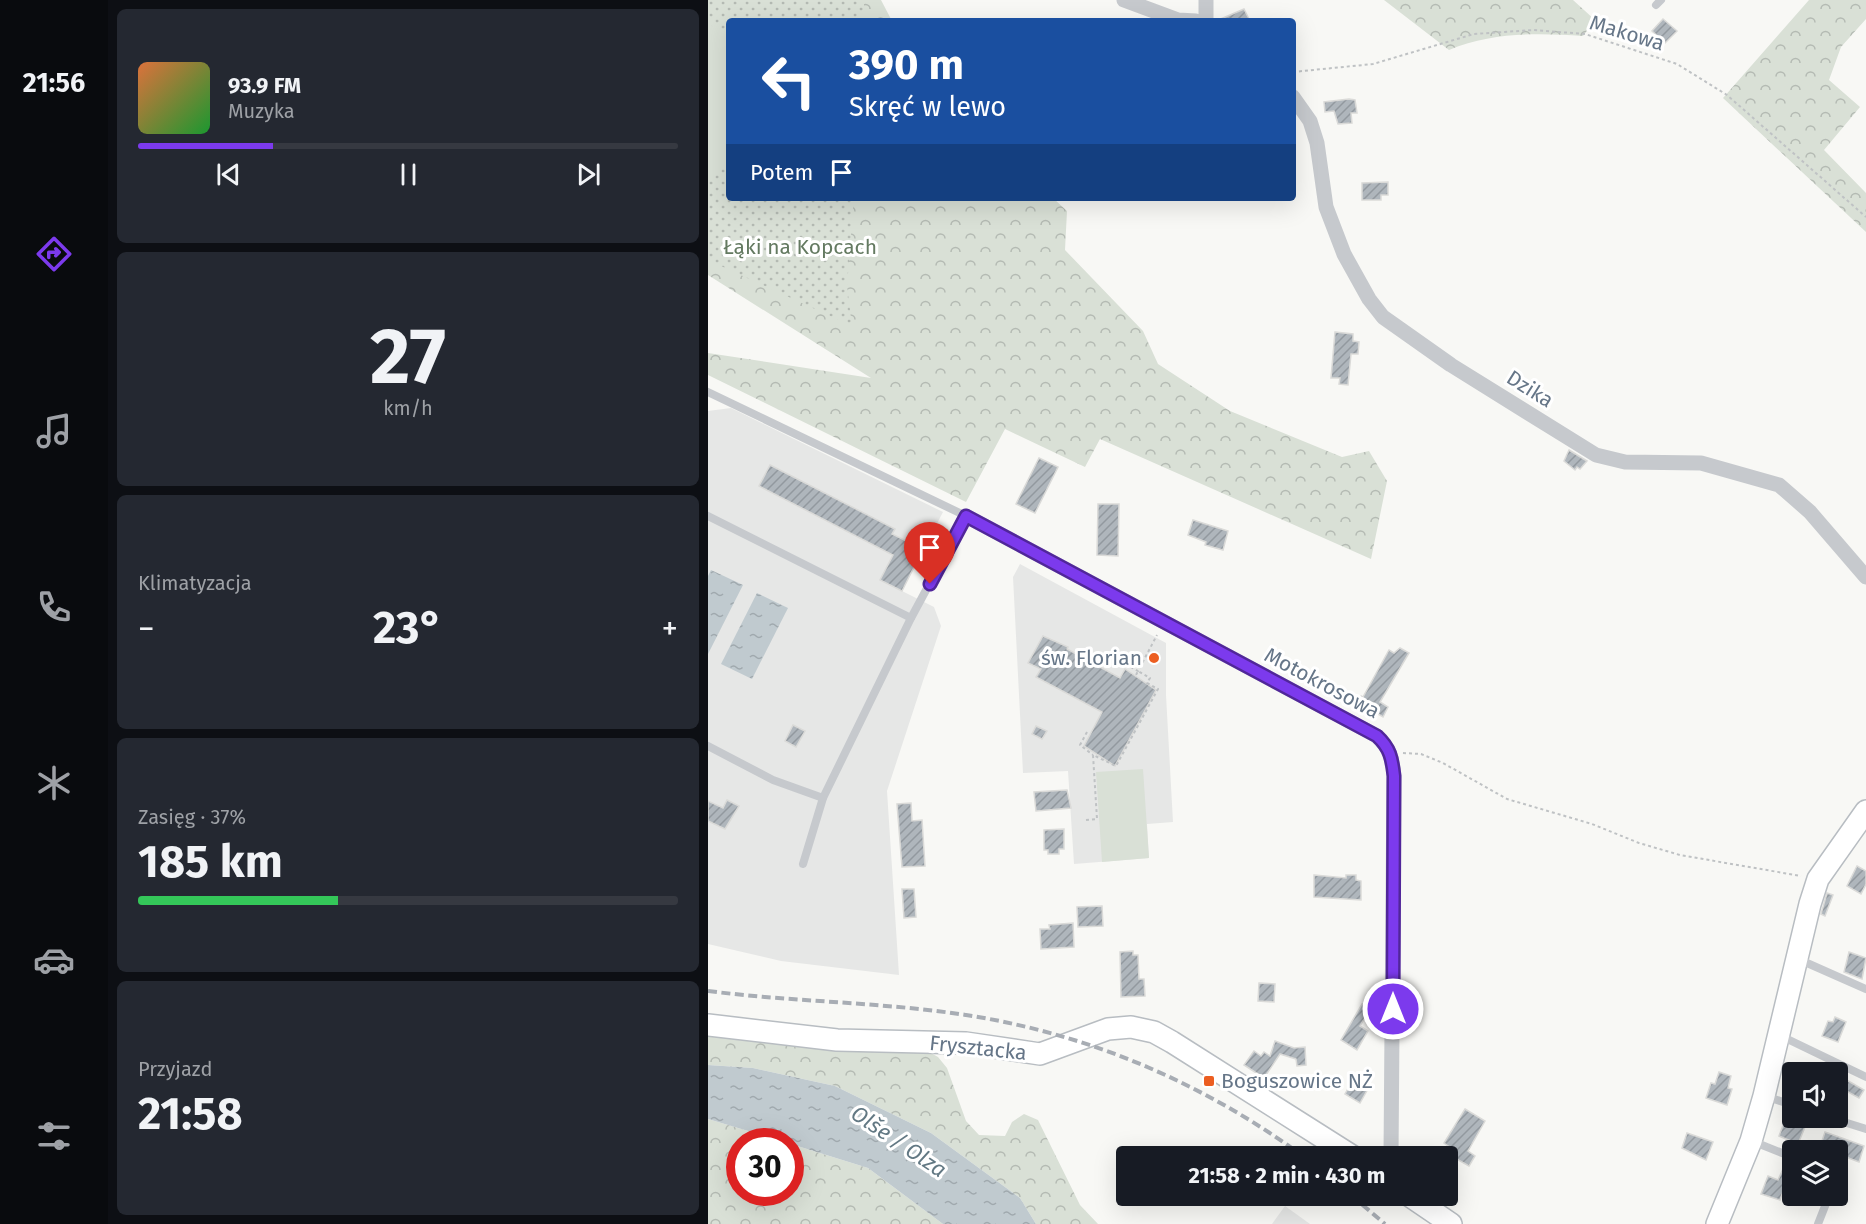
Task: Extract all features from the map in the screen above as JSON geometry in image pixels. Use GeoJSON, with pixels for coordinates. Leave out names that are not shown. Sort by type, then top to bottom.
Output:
{"type":"FeatureCollection","features":[{"type":"Feature","properties":{"kind":"street"},"geometry":{"type":"LineString","coordinates":[[1124,0],[1173,18]]}},
{"type":"Feature","properties":{"kind":"street"},"geometry":{"type":"LineString","coordinates":[[1206,0],[1206,18]]}},
{"type":"Feature","properties":{"kind":"street","name":"Dzika"},"geometry":{"type":"LineString","coordinates":[[1296,101],[1310,121],[1317,143],[1326,207],[1344,254],[1369,299],[1383,316],[1450,365],[1596,455],[1625,462],[1701,464],[1779,485],[1810,512],[1866,577]]}},
{"type":"Feature","properties":{"kind":"street","name":"Motokrosowa"},"geometry":{"type":"LineString","coordinates":[[966,516],[1377,736],[1387,746],[1392,756]]}},
{"type":"Feature","properties":{"kind":"street"},"geometry":{"type":"LineString","coordinates":[[1391,1146],[1392,756]]}},
{"type":"Feature","properties":{"kind":"street"},"geometry":{"type":"LineString","coordinates":[[1717,1224],[1751,1141],[1818,879],[1866,812]]}},
{"type":"Feature","properties":{"kind":"street","name":"Frysztacka"},"geometry":{"type":"LineString","coordinates":[[708,1025],[837,1040],[966,1043],[1040,1054],[1108,1029],[1131,1027],[1154,1032],[1172,1042],[1336,1146]]}},
{"type":"Feature","properties":{"kind":"street"},"geometry":{"type":"LineString","coordinates":[[1425,1206],[1451,1224]]}},
{"type":"Feature","properties":{"kind":"lane"},"geometry":{"type":"LineString","coordinates":[[708,392],[966,516],[911,618],[823,798],[803,864]]}},
{"type":"Feature","properties":{"kind":"lane"},"geometry":{"type":"LineString","coordinates":[[708,516],[911,618]]}},
{"type":"Feature","properties":{"kind":"lane"},"geometry":{"type":"LineString","coordinates":[[708,746],[773,780],[823,798]]}},
{"type":"Feature","properties":{"kind":"lane"},"geometry":{"type":"LineString","coordinates":[[1796,958],[1866,989]]}},
{"type":"Feature","properties":{"kind":"lane"},"geometry":{"type":"LineString","coordinates":[[1779,1035],[1866,1077]]}},
{"type":"Feature","properties":{"kind":"lane"},"geometry":{"type":"LineString","coordinates":[[1764,1096],[1782,1102]]}},
{"type":"Feature","properties":{"kind":"lane"},"geometry":{"type":"LineString","coordinates":[[1848,1123],[1866,1129]]}},
{"type":"Feature","properties":{"kind":"lane"},"geometry":{"type":"LineString","coordinates":[[1751,1141],[1782,1153]]}},
{"type":"Feature","properties":{"kind":"lane"},"geometry":{"type":"LineString","coordinates":[[1818,1224],[1825,1206]]}},
{"type":"Feature","properties":{"kind":"path","name":"Makowa"},"geometry":{"type":"LineString","coordinates":[[1296,72],[1373,64],[1474,34],[1533,30],[1585,34],[1677,64],[1727,95],[1866,217]]}},
{"type":"Feature","properties":{"kind":"path"},"geometry":{"type":"LineString","coordinates":[[1136,675],[1164,622]]}},
{"type":"Feature","properties":{"kind":"path"},"geometry":{"type":"LineString","coordinates":[[1087,732],[1080,745],[1093,755],[1116,766],[1158,689],[1147,683],[1150,678],[1124,663],[1129,654]]}},
{"type":"Feature","properties":{"kind":"path"},"geometry":{"type":"LineString","coordinates":[[1392,756],[1407,753],[1421,754],[1443,763],[1507,800],[1572,818],[1639,843],[1680,855],[1818,879]]}},
{"type":"Feature","properties":{"kind":"path"},"geometry":{"type":"LineString","coordinates":[[1086,820],[1097,819],[1093,755]]}},
{"type":"Feature","properties":{"kind":"shaded area"},"geometry":{"type":"Polygon","coordinates":[[[731,408],[943,512],[902,591],[934,607],[941,626],[887,791],[899,975],[781,961],[708,944],[708,411],[731,408]]]}},
{"type":"Feature","properties":{"kind":"shaded area"},"geometry":{"type":"Polygon","coordinates":[[[1020,564],[1166,643],[1166,695],[1173,822],[1147,824],[1149,858],[1074,864],[1068,771],[1023,773],[1013,577],[1020,564]]]}},
{"type":"Feature","properties":{"kind":"shaded area"},"geometry":{"type":"Polygon","coordinates":[[[1285,1206],[1310,1224],[1272,1224],[1285,1206]]]}},
{"type":"Feature","properties":{"kind":"green space"},"geometry":{"type":"Polygon","coordinates":[[[708,0],[881,0],[890,18],[726,18],[726,201],[1056,201],[1067,211],[1065,250],[1143,331],[1158,364],[1230,411],[1342,457],[1369,451],[1387,481],[1371,559],[1100,439],[1085,467],[1005,429],[966,502],[708,375],[708,353],[871,378],[708,275],[708,0]]]}},
{"type":"Feature","properties":{"kind":"green space","name":"Łąki na Kopcach"},"geometry":{"type":"Polygon","coordinates":[[[708,0],[864,0],[864,18],[726,18],[726,201],[854,201],[847,286],[852,326],[708,260],[708,0]]]}},
{"type":"Feature","properties":{"kind":"green space"},"geometry":{"type":"Polygon","coordinates":[[[1384,0],[1573,0],[1595,20],[1583,36],[1515,35],[1482,40],[1449,50],[1384,0]]]}},
{"type":"Feature","properties":{"kind":"green space"},"geometry":{"type":"Polygon","coordinates":[[[1809,0],[1866,0],[1866,19],[1841,47],[1829,80],[1860,107],[1824,150],[1866,193],[1866,232],[1723,98],[1809,0]]]}},
{"type":"Feature","properties":{"kind":"green space"},"geometry":{"type":"Polygon","coordinates":[[[708,23],[726,35],[726,162],[708,177],[708,23]]]}},
{"type":"Feature","properties":{"kind":"green space"},"geometry":{"type":"Polygon","coordinates":[[[1143,769],[1149,858],[1102,862],[1096,772],[1143,769]]]}},
{"type":"Feature","properties":{"kind":"green space"},"geometry":{"type":"Polygon","coordinates":[[[708,1033],[922,1048],[938,1057],[947,1068],[966,1121],[979,1135],[1005,1136],[1012,1122],[1024,1114],[1038,1120],[1080,1205],[1098,1224],[1036,1224],[1020,1198],[931,1133],[835,1086],[753,1068],[708,1065],[708,1033]]]}},
{"type":"Feature","properties":{"kind":"green space"},"geometry":{"type":"Polygon","coordinates":[[[708,1119],[738,1128],[726,1128],[726,1206],[804,1206],[804,1148],[868,1168],[943,1224],[708,1224],[708,1119]]]}},
{"type":"Feature","properties":{"kind":"water"},"geometry":{"type":"Polygon","coordinates":[[[711,570],[743,585],[708,654],[708,576],[711,570]]]}},
{"type":"Feature","properties":{"kind":"water"},"geometry":{"type":"Polygon","coordinates":[[[757,593],[788,608],[752,679],[721,664],[757,593]]]}},
{"type":"Feature","properties":{"kind":"water","name":"Olše / Olza"},"geometry":{"type":"Polygon","coordinates":[[[708,1065],[753,1068],[835,1086],[931,1133],[1020,1198],[1036,1224],[943,1224],[868,1168],[804,1148],[804,1128],[738,1128],[708,1119],[708,1065]]]}},
{"type":"Feature","properties":{"kind":"building"},"geometry":{"type":"Polygon","coordinates":[[[1244,9],[1248,18],[1223,18],[1244,9]]]}},
{"type":"Feature","properties":{"kind":"building"},"geometry":{"type":"Polygon","coordinates":[[[1663,19],[1677,31],[1665,43],[1652,31],[1663,19]]]}},
{"type":"Feature","properties":{"kind":"building"},"geometry":{"type":"Polygon","coordinates":[[[1355,100],[1357,113],[1351,113],[1352,123],[1338,124],[1334,111],[1325,112],[1324,102],[1355,100]]]}},
{"type":"Feature","properties":{"kind":"building"},"geometry":{"type":"Polygon","coordinates":[[[1388,182],[1388,195],[1381,195],[1381,200],[1362,200],[1362,183],[1388,182]]]}},
{"type":"Feature","properties":{"kind":"building"},"geometry":{"type":"Polygon","coordinates":[[[1335,332],[1353,334],[1353,341],[1359,342],[1358,354],[1351,354],[1348,385],[1339,384],[1340,378],[1331,378],[1335,332]]]}},
{"type":"Feature","properties":{"kind":"building"},"geometry":{"type":"Polygon","coordinates":[[[1569,450],[1587,461],[1580,469],[1577,467],[1575,470],[1564,461],[1569,450]]]}},
{"type":"Feature","properties":{"kind":"building"},"geometry":{"type":"Polygon","coordinates":[[[1039,458],[1058,467],[1035,513],[1016,504],[1039,458]]]}},
{"type":"Feature","properties":{"kind":"building"},"geometry":{"type":"Polygon","coordinates":[[[770,465],[895,529],[892,534],[923,549],[902,591],[880,580],[893,555],[759,486],[770,465]]]}},
{"type":"Feature","properties":{"kind":"building"},"geometry":{"type":"Polygon","coordinates":[[[1098,504],[1119,504],[1118,556],[1097,555],[1098,504]]]}},
{"type":"Feature","properties":{"kind":"building"},"geometry":{"type":"Polygon","coordinates":[[[1193,520],[1228,531],[1223,550],[1205,545],[1206,542],[1188,535],[1193,520]]]}},
{"type":"Feature","properties":{"kind":"building"},"geometry":{"type":"Polygon","coordinates":[[[1043,636],[1068,647],[1067,649],[1120,678],[1125,669],[1156,690],[1115,766],[1084,746],[1102,712],[1036,677],[1041,669],[1028,663],[1043,636]]]}},
{"type":"Feature","properties":{"kind":"building"},"geometry":{"type":"Polygon","coordinates":[[[1400,648],[1409,653],[1380,702],[1388,707],[1383,717],[1375,712],[1373,716],[1355,706],[1361,696],[1363,697],[1389,650],[1394,653],[1400,648]]]}},
{"type":"Feature","properties":{"kind":"building"},"geometry":{"type":"Polygon","coordinates":[[[793,725],[805,731],[796,747],[785,741],[793,725]]]}},
{"type":"Feature","properties":{"kind":"building"},"geometry":{"type":"Polygon","coordinates":[[[1036,726],[1047,731],[1042,739],[1032,734],[1036,726]]]}},
{"type":"Feature","properties":{"kind":"building"},"geometry":{"type":"Polygon","coordinates":[[[1067,790],[1071,808],[1036,811],[1034,792],[1067,790]]]}},
{"type":"Feature","properties":{"kind":"building"},"geometry":{"type":"Polygon","coordinates":[[[727,800],[739,806],[725,829],[708,821],[708,801],[723,808],[727,800]]]}},
{"type":"Feature","properties":{"kind":"building"},"geometry":{"type":"Polygon","coordinates":[[[911,803],[912,821],[922,820],[925,866],[902,867],[897,804],[911,803]]]}},
{"type":"Feature","properties":{"kind":"building"},"geometry":{"type":"Polygon","coordinates":[[[1064,829],[1064,849],[1059,849],[1059,854],[1048,854],[1048,850],[1044,850],[1044,830],[1064,829]]]}},
{"type":"Feature","properties":{"kind":"building"},"geometry":{"type":"Polygon","coordinates":[[[1857,866],[1866,871],[1866,884],[1861,894],[1847,886],[1857,866]]]}},
{"type":"Feature","properties":{"kind":"building"},"geometry":{"type":"Polygon","coordinates":[[[1314,875],[1346,878],[1346,875],[1356,875],[1356,880],[1361,881],[1361,900],[1314,897],[1314,875]]]}},
{"type":"Feature","properties":{"kind":"building"},"geometry":{"type":"Polygon","coordinates":[[[902,889],[914,889],[916,917],[904,918],[902,889]]]}},
{"type":"Feature","properties":{"kind":"building"},"geometry":{"type":"Polygon","coordinates":[[[1827,893],[1833,895],[1825,916],[1821,914],[1827,893]]]}},
{"type":"Feature","properties":{"kind":"building"},"geometry":{"type":"Polygon","coordinates":[[[1102,906],[1103,926],[1078,927],[1077,907],[1102,906]]]}},
{"type":"Feature","properties":{"kind":"building"},"geometry":{"type":"Polygon","coordinates":[[[1073,923],[1074,947],[1041,949],[1040,929],[1050,929],[1049,925],[1073,923]]]}},
{"type":"Feature","properties":{"kind":"building"},"geometry":{"type":"Polygon","coordinates":[[[1133,951],[1133,955],[1138,955],[1139,979],[1144,979],[1145,996],[1121,997],[1120,952],[1133,951]]]}},
{"type":"Feature","properties":{"kind":"building"},"geometry":{"type":"Polygon","coordinates":[[[1849,952],[1866,958],[1862,979],[1844,972],[1849,952]]]}},
{"type":"Feature","properties":{"kind":"building"},"geometry":{"type":"Polygon","coordinates":[[[1259,983],[1275,984],[1274,1002],[1258,1001],[1259,983]]]}},
{"type":"Feature","properties":{"kind":"building"},"geometry":{"type":"Polygon","coordinates":[[[1362,1004],[1370,1009],[1360,1026],[1368,1031],[1357,1050],[1341,1040],[1362,1004]]]}},
{"type":"Feature","properties":{"kind":"building"},"geometry":{"type":"Polygon","coordinates":[[[1835,1017],[1846,1022],[1838,1042],[1822,1036],[1828,1021],[1833,1022],[1835,1017]]]}},
{"type":"Feature","properties":{"kind":"building"},"geometry":{"type":"Polygon","coordinates":[[[1275,1041],[1294,1048],[1305,1047],[1306,1065],[1297,1066],[1296,1059],[1280,1054],[1264,1078],[1244,1065],[1254,1051],[1261,1056],[1264,1052],[1270,1056],[1275,1041]]]}},
{"type":"Feature","properties":{"kind":"building"},"geometry":{"type":"Polygon","coordinates":[[[1719,1072],[1731,1076],[1728,1088],[1732,1089],[1727,1105],[1706,1098],[1711,1083],[1715,1084],[1719,1072]]]}},
{"type":"Feature","properties":{"kind":"building"},"geometry":{"type":"Polygon","coordinates":[[[1354,1078],[1369,1087],[1360,1103],[1345,1094],[1354,1078]]]}},
{"type":"Feature","properties":{"kind":"building"},"geometry":{"type":"Polygon","coordinates":[[[1848,1081],[1864,1090],[1859,1098],[1848,1092],[1848,1081]]]}},
{"type":"Feature","properties":{"kind":"building"},"geometry":{"type":"Polygon","coordinates":[[[1465,1109],[1485,1121],[1468,1151],[1475,1156],[1469,1166],[1458,1160],[1458,1146],[1448,1146],[1444,1143],[1465,1109]]]}},
{"type":"Feature","properties":{"kind":"building"},"geometry":{"type":"Polygon","coordinates":[[[1782,1128],[1805,1128],[1800,1140],[1788,1140],[1779,1136],[1782,1128]]]}},
{"type":"Feature","properties":{"kind":"building"},"geometry":{"type":"Polygon","coordinates":[[[1825,1132],[1847,1140],[1822,1140],[1825,1132]]]}},
{"type":"Feature","properties":{"kind":"building"},"geometry":{"type":"Polygon","coordinates":[[[1687,1133],[1713,1142],[1706,1160],[1682,1148],[1687,1133]]]}},
{"type":"Feature","properties":{"kind":"building"},"geometry":{"type":"Polygon","coordinates":[[[1848,1140],[1864,1146],[1859,1162],[1848,1158],[1848,1140]]]}},
{"type":"Feature","properties":{"kind":"building"},"geometry":{"type":"Polygon","coordinates":[[[1782,1171],[1780,1200],[1761,1194],[1768,1176],[1778,1180],[1782,1171]]]}},
{"type":"Feature","properties":{"kind":"railway"},"geometry":{"type":"LineString","coordinates":[[708,991],[966,1015],[1056,1035],[1143,1065],[1185,1084],[1288,1146]]}},
{"type":"Feature","properties":{"kind":"railway"},"geometry":{"type":"LineString","coordinates":[[1364,1206],[1385,1224]]}},
{"type":"Feature","properties":{"kind":"place","name":"św. Florian"},"geometry":{"type":"Point","coordinates":[1154,658]}},
{"type":"Feature","properties":{"kind":"place","name":"Boguszowice NŻ"},"geometry":{"type":"Point","coordinates":[1209,1081]}},
{"type":"Feature","properties":{"kind":"route"},"geometry":{"type":"LineString","coordinates":[[930,584],[966,516],[1377,736],[1387,746],[1392,756],[1394,776],[1393,1009]]}}]}
